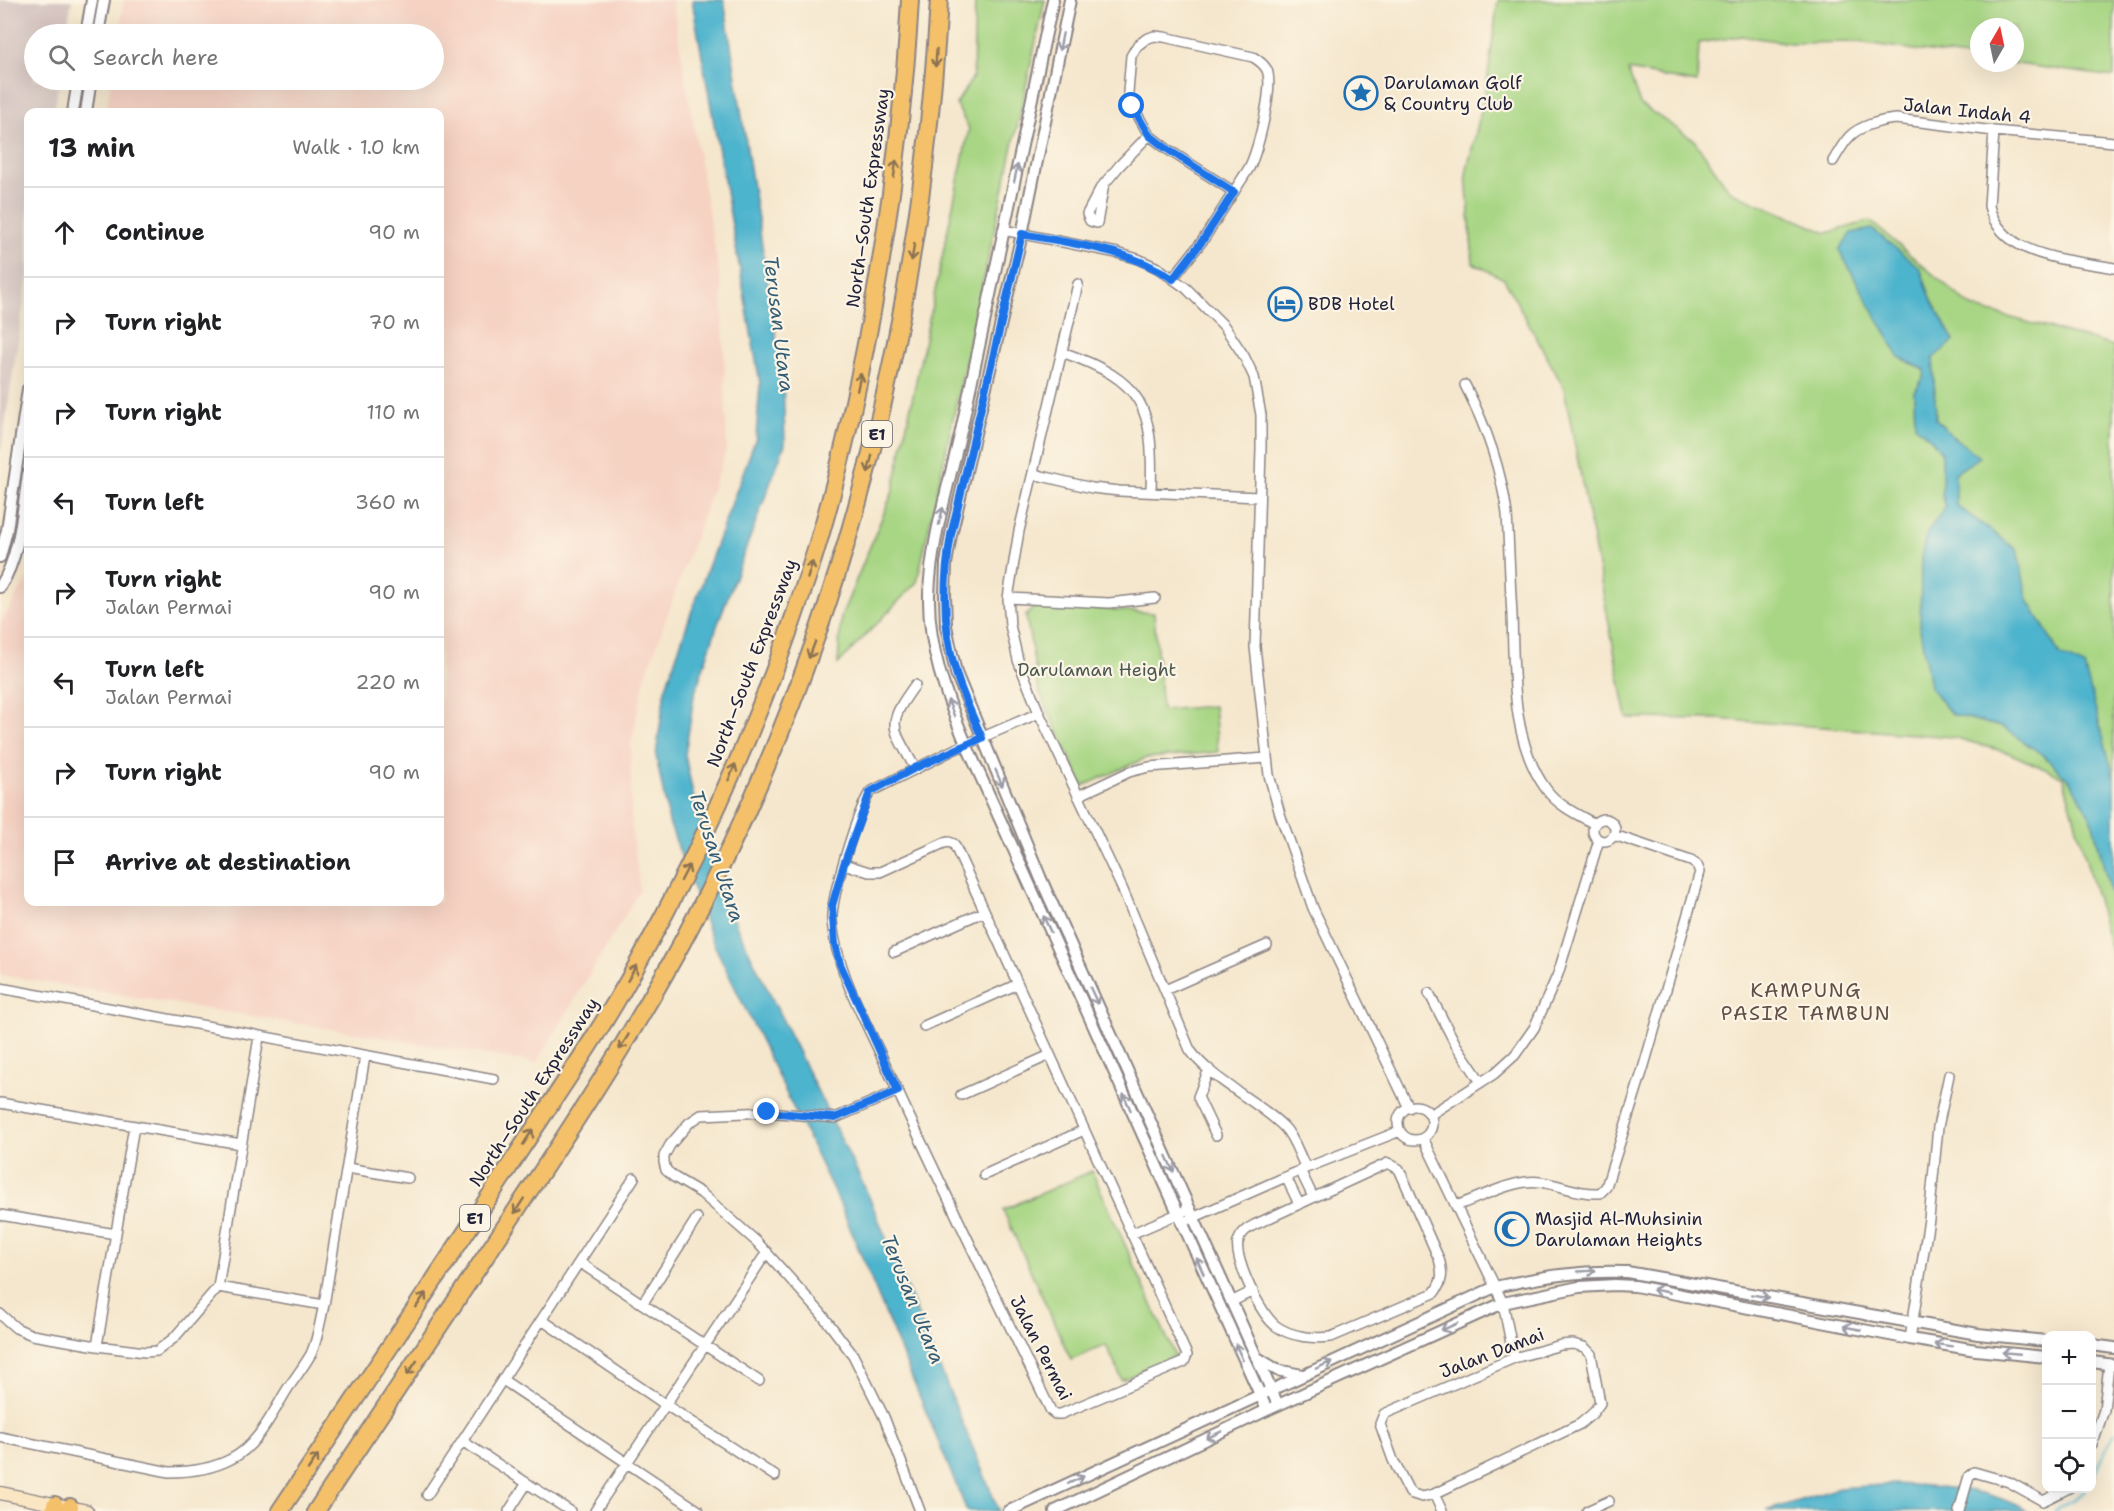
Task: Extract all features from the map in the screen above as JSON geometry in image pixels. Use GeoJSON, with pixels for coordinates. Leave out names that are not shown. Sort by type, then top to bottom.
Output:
{"type":"FeatureCollection","features":[{"type":"Feature","properties":{"kind":"highway","name":"North–South Expressway"},"geometry":{"type":"LineString","coordinates":[[280,1511],[611,1010],[661,920],[709,825],[758,710],[789,632],[810,570],[843,453],[864,360],[882,261],[899,142],[910,0]]}},
{"type":"Feature","properties":{"kind":"highway","name":"E1"},"geometry":{"type":"LineString","coordinates":[[316,1511],[582,1110],[685,937],[730,846],[787,715],[822,624],[857,513],[885,403],[919,217],[933,95],[939,0]]}},
{"type":"Feature","properties":{"kind":"main road"},"geometry":{"type":"LineString","coordinates":[[0,1494],[62,1509],[87,1511]]}},
{"type":"Feature","properties":{"kind":"street"},"geometry":{"type":"LineString","coordinates":[[88,24],[92,0]]}},
{"type":"Feature","properties":{"kind":"street"},"geometry":{"type":"LineString","coordinates":[[100,24],[104,0]]}},
{"type":"Feature","properties":{"kind":"street"},"geometry":{"type":"LineString","coordinates":[[1053,0],[937,532],[929,597],[932,634],[937,664],[948,702],[966,744],[1266,1410]]}},
{"type":"Feature","properties":{"kind":"street"},"geometry":{"type":"LineString","coordinates":[[1070,0],[1022,234],[951,535],[946,564],[946,626],[956,673],[1041,879],[1278,1405]]}},
{"type":"Feature","properties":{"kind":"street"},"geometry":{"type":"LineString","coordinates":[[1173,279],[1203,240],[1234,192],[1252,161],[1265,112],[1268,72],[1258,59],[1164,37],[1154,36],[1146,39],[1137,46],[1131,56],[1128,93],[1132,106],[1149,135],[1234,192]]}},
{"type":"Feature","properties":{"kind":"street"},"geometry":{"type":"LineString","coordinates":[[74,108],[76,90]]}},
{"type":"Feature","properties":{"kind":"street"},"geometry":{"type":"LineString","coordinates":[[87,108],[89,90]]}},
{"type":"Feature","properties":{"kind":"street","name":"Jalan Indah 4"},"geometry":{"type":"LineString","coordinates":[[1833,161],[1847,140],[1857,131],[1890,119],[2114,142]]}},
{"type":"Feature","properties":{"kind":"street"},"geometry":{"type":"LineString","coordinates":[[1994,131],[1989,206],[1991,216],[2002,232],[2019,245],[2036,252],[2114,268]]}},
{"type":"Feature","properties":{"kind":"street"},"geometry":{"type":"LineString","coordinates":[[1104,184],[1149,135]]}},
{"type":"Feature","properties":{"kind":"street"},"geometry":{"type":"LineString","coordinates":[[1003,230],[1138,259],[1158,268],[1186,288],[1224,326],[1244,356],[1254,377],[1261,415],[1255,647],[1266,758],[1280,814],[1313,908],[1409,1108]]}},
{"type":"Feature","properties":{"kind":"street"},"geometry":{"type":"LineString","coordinates":[[1078,284],[1019,531],[1008,598],[1010,626],[1018,660],[1039,713],[1122,888],[1190,1050],[1209,1070],[1285,1128],[1313,1197]]}},
{"type":"Feature","properties":{"kind":"street"},"geometry":{"type":"LineString","coordinates":[[1062,352],[1104,369],[1130,389],[1136,397],[1147,419],[1150,432],[1151,491]]}},
{"type":"Feature","properties":{"kind":"street"},"geometry":{"type":"LineString","coordinates":[[1465,385],[1483,421],[1503,490],[1507,514],[1515,693],[1526,745],[1546,789],[1557,801],[1595,824]]}},
{"type":"Feature","properties":{"kind":"street"},"geometry":{"type":"LineString","coordinates":[[0,557],[8,530],[24,417]]}},
{"type":"Feature","properties":{"kind":"street"},"geometry":{"type":"LineString","coordinates":[[1033,474],[1092,488],[1119,491],[1259,497]]}},
{"type":"Feature","properties":{"kind":"street"},"geometry":{"type":"LineString","coordinates":[[0,587],[17,540],[24,498]]}},
{"type":"Feature","properties":{"kind":"street"},"geometry":{"type":"LineString","coordinates":[[1008,598],[1109,603],[1155,598]]}},
{"type":"Feature","properties":{"kind":"street"},"geometry":{"type":"LineString","coordinates":[[915,685],[898,708],[894,723],[899,738],[915,768]]}},
{"type":"Feature","properties":{"kind":"street","name":"Jalan Permai"},"geometry":{"type":"LineString","coordinates":[[844,864],[869,872],[880,872],[944,843],[954,844],[1187,1358],[1184,1362],[1061,1414],[1051,1411],[898,1091],[837,955],[832,906],[844,864],[870,792],[966,744],[1039,713]]}},
{"type":"Feature","properties":{"kind":"street"},"geometry":{"type":"LineString","coordinates":[[1078,796],[1129,772],[1149,767],[1266,758]]}},
{"type":"Feature","properties":{"kind":"street"},"geometry":{"type":"LineString","coordinates":[[1604,819],[1611,822],[1614,826],[1614,835],[1609,840],[1599,840],[1594,835],[1595,824],[1604,819]]}},
{"type":"Feature","properties":{"kind":"street"},"geometry":{"type":"LineString","coordinates":[[1456,1206],[1526,1182],[1540,1182],[1585,1194],[1600,1193],[1606,1187],[1700,872],[1691,861],[1614,835]]}},
{"type":"Feature","properties":{"kind":"street"},"geometry":{"type":"LineString","coordinates":[[1430,1115],[1494,1074],[1515,1054],[1528,1037],[1541,1015],[1564,954],[1599,840]]}},
{"type":"Feature","properties":{"kind":"street"},"geometry":{"type":"LineString","coordinates":[[894,952],[983,912]]}},
{"type":"Feature","properties":{"kind":"street"},"geometry":{"type":"LineString","coordinates":[[1165,990],[1267,945]]}},
{"type":"Feature","properties":{"kind":"street"},"geometry":{"type":"LineString","coordinates":[[924,1026],[1018,984]]}},
{"type":"Feature","properties":{"kind":"street"},"geometry":{"type":"LineString","coordinates":[[0,988],[494,1079]]}},
{"type":"Feature","properties":{"kind":"street"},"geometry":{"type":"LineString","coordinates":[[1429,993],[1456,1045],[1481,1082]]}},
{"type":"Feature","properties":{"kind":"street"},"geometry":{"type":"LineString","coordinates":[[0,1314],[16,1328],[32,1335],[97,1346],[145,1352],[157,1351],[174,1338],[218,1287],[259,1036]]}},
{"type":"Feature","properties":{"kind":"street"},"geometry":{"type":"LineString","coordinates":[[961,1095],[1050,1055]]}},
{"type":"Feature","properties":{"kind":"street"},"geometry":{"type":"LineString","coordinates":[[0,1437],[169,1472],[190,1472],[231,1460],[242,1452],[257,1436],[304,1364],[315,1341],[324,1305],[365,1056]]}},
{"type":"Feature","properties":{"kind":"street"},"geometry":{"type":"LineString","coordinates":[[1209,1070],[1198,1097],[1216,1135]]}},
{"type":"Feature","properties":{"kind":"street"},"geometry":{"type":"LineString","coordinates":[[1910,1339],[1929,1219],[1938,1127],[1949,1076]]}},
{"type":"Feature","properties":{"kind":"street"},"geometry":{"type":"LineString","coordinates":[[898,1091],[835,1118],[781,1112],[701,1115],[692,1119],[670,1145],[664,1156],[666,1170],[701,1193],[742,1227],[820,1312],[853,1355],[884,1418],[920,1511]]}},
{"type":"Feature","properties":{"kind":"street"},"geometry":{"type":"LineString","coordinates":[[0,1103],[241,1144]]}},
{"type":"Feature","properties":{"kind":"street"},"geometry":{"type":"LineString","coordinates":[[1409,1108],[1423,1108],[1430,1115],[1431,1131],[1418,1140],[1407,1138],[1400,1131],[1399,1120],[1404,1111],[1409,1108]]}},
{"type":"Feature","properties":{"kind":"street"},"geometry":{"type":"LineString","coordinates":[[97,1346],[134,1126]]}},
{"type":"Feature","properties":{"kind":"street"},"geometry":{"type":"LineString","coordinates":[[984,1175],[1084,1130]]}},
{"type":"Feature","properties":{"kind":"street"},"geometry":{"type":"LineString","coordinates":[[1131,1234],[1179,1219],[1400,1131]]}},
{"type":"Feature","properties":{"kind":"street"},"geometry":{"type":"LineString","coordinates":[[1423,1138],[1503,1303],[1514,1358]]}},
{"type":"Feature","properties":{"kind":"street"},"geometry":{"type":"LineString","coordinates":[[1388,1163],[1397,1166],[1439,1259],[1443,1271],[1441,1283],[1434,1293],[1331,1337],[1296,1335],[1276,1326],[1263,1311],[1237,1250],[1241,1235],[1254,1225],[1299,1204],[1388,1163]]}},
{"type":"Feature","properties":{"kind":"street"},"geometry":{"type":"LineString","coordinates":[[347,1168],[408,1179]]}},
{"type":"Feature","properties":{"kind":"street"},"geometry":{"type":"LineString","coordinates":[[1286,1177],[1299,1204]]}},
{"type":"Feature","properties":{"kind":"street"},"geometry":{"type":"LineString","coordinates":[[427,1495],[634,1178]]}},
{"type":"Feature","properties":{"kind":"street"},"geometry":{"type":"LineString","coordinates":[[0,1215],[116,1234]]}},
{"type":"Feature","properties":{"kind":"street"},"geometry":{"type":"LineString","coordinates":[[643,1304],[697,1218]]}},
{"type":"Feature","properties":{"kind":"street"},"geometry":{"type":"LineString","coordinates":[[595,1511],[766,1252]]}},
{"type":"Feature","properties":{"kind":"street"},"geometry":{"type":"LineString","coordinates":[[579,1262],[759,1381]]}},
{"type":"Feature","properties":{"kind":"street"},"geometry":{"type":"LineString","coordinates":[[1009,1511],[1495,1287],[1571,1272],[1627,1272],[1978,1334],[2042,1341]]}},
{"type":"Feature","properties":{"kind":"street"},"geometry":{"type":"LineString","coordinates":[[1055,1511],[1266,1410],[1503,1303],[1579,1287],[1635,1286],[1910,1339],[1976,1350],[2042,1357]]}},
{"type":"Feature","properties":{"kind":"street"},"geometry":{"type":"LineString","coordinates":[[218,1287],[324,1305]]}},
{"type":"Feature","properties":{"kind":"street"},"geometry":{"type":"LineString","coordinates":[[1231,1302],[1253,1291]]}},
{"type":"Feature","properties":{"kind":"street"},"geometry":{"type":"LineString","coordinates":[[542,1320],[775,1476]]}},
{"type":"Feature","properties":{"kind":"street","name":"Jalan Damai"},"geometry":{"type":"LineString","coordinates":[[1573,1344],[1584,1347],[1591,1354],[1600,1403],[1592,1414],[1580,1424],[1434,1494],[1422,1497],[1410,1493],[1393,1460],[1380,1424],[1384,1414],[1514,1358],[1573,1344]]}},
{"type":"Feature","properties":{"kind":"street"},"geometry":{"type":"LineString","coordinates":[[2096,1346],[2114,1348]]}},
{"type":"Feature","properties":{"kind":"street"},"geometry":{"type":"LineString","coordinates":[[1256,1356],[1277,1370],[1302,1376]]}},
{"type":"Feature","properties":{"kind":"street"},"geometry":{"type":"LineString","coordinates":[[2093,1439],[2104,1410],[2111,1364],[2096,1362]]}},
{"type":"Feature","properties":{"kind":"street"},"geometry":{"type":"LineString","coordinates":[[503,1380],[692,1509]]}},
{"type":"Feature","properties":{"kind":"street"},"geometry":{"type":"LineString","coordinates":[[462,1441],[570,1511]]}},
{"type":"Feature","properties":{"kind":"street"},"geometry":{"type":"LineString","coordinates":[[1959,1511],[1969,1476],[1974,1472],[2009,1482],[2043,1501],[2058,1493]]}},
{"type":"Feature","properties":{"kind":"street"},"geometry":{"type":"LineString","coordinates":[[509,1511],[527,1483]]}},
{"type":"Feature","properties":{"kind":"street"},"geometry":{"type":"LineString","coordinates":[[1434,1494],[1442,1511]]}},
{"type":"Feature","properties":{"kind":"street"},"geometry":{"type":"LineString","coordinates":[[1587,1511],[1609,1501]]}},
{"type":"Feature","properties":{"kind":"shaded area"},"geometry":{"type":"Polygon","coordinates":[[[0,0],[72,0],[68,24],[24,24],[24,90],[57,90],[55,108],[24,108],[24,302],[0,456],[0,0]]]}},
{"type":"Feature","properties":{"kind":"shaded area"},"geometry":{"type":"Polygon","coordinates":[[[124,0],[672,0],[722,290],[727,448],[645,678],[631,743],[631,819],[640,890],[537,1063],[0,975],[0,625],[24,584],[24,906],[444,906],[444,108],[107,108],[109,90],[444,90],[444,24],[120,24],[124,0]]]}},
{"type":"Feature","properties":{"kind":"green space"},"geometry":{"type":"Polygon","coordinates":[[[975,0],[1045,0],[917,582],[838,664],[841,617],[893,491],[969,129],[956,104],[973,77],[975,0]]]}},
{"type":"Feature","properties":{"kind":"green space","name":"Darulaman Golf & Country Club"},"geometry":{"type":"Polygon","coordinates":[[[1498,0],[2114,0],[2114,77],[2024,65],[2024,18],[1970,18],[1970,58],[1858,42],[1791,43],[1742,36],[1699,43],[1697,83],[1628,70],[1640,104],[1694,140],[1730,191],[1827,233],[1870,221],[1972,307],[2114,346],[2114,778],[2084,667],[2060,655],[2028,600],[2017,550],[1956,505],[1955,473],[1979,457],[1952,436],[1936,419],[1933,357],[1954,341],[1932,301],[1920,268],[1861,287],[1899,357],[1925,370],[1924,377],[1914,392],[1915,425],[1932,440],[1942,453],[1942,495],[1946,507],[1927,532],[1951,714],[2002,727],[2043,755],[2071,782],[2092,820],[2108,883],[2114,914],[2114,961],[2063,777],[2009,753],[1953,737],[1717,719],[1627,718],[1564,388],[1504,279],[1473,263],[1466,174],[1486,90],[1498,0]]]}},
{"type":"Feature","properties":{"kind":"green space","name":"Darulaman Height"},"geometry":{"type":"Polygon","coordinates":[[[1036,604],[1154,613],[1162,710],[1214,706],[1218,752],[1146,758],[1083,786],[1039,691],[1026,616],[1036,604]]]}},
{"type":"Feature","properties":{"kind":"green space"},"geometry":{"type":"Polygon","coordinates":[[[1092,1171],[1175,1356],[1122,1380],[1106,1345],[1071,1360],[1003,1210],[1092,1171]]]}},
{"type":"Feature","properties":{"kind":"water","name":"Terusan Utara"},"geometry":{"type":"Polygon","coordinates":[[[692,0],[724,0],[783,381],[785,444],[718,623],[694,696],[685,755],[697,814],[737,927],[867,1192],[999,1511],[967,1511],[840,1204],[711,938],[669,822],[656,756],[665,690],[756,438],[760,383],[692,0]]]}},
{"type":"Feature","properties":{"kind":"water"},"geometry":{"type":"Polygon","coordinates":[[[1872,229],[1920,268],[1932,301],[1954,341],[1933,358],[1936,419],[1952,436],[1980,457],[1955,473],[1956,505],[2017,550],[2028,600],[2060,655],[2084,666],[2114,778],[2114,914],[2092,820],[2071,782],[2043,755],[2002,727],[1951,714],[1930,687],[1920,629],[1921,558],[1927,532],[1946,507],[1942,495],[1942,453],[1932,440],[1915,425],[1914,392],[1924,377],[1925,370],[1899,357],[1839,250],[1851,233],[1872,229]]]}},
{"type":"Feature","properties":{"kind":"water"},"geometry":{"type":"Polygon","coordinates":[[[1897,1484],[1981,1493],[1997,1497],[2027,1511],[1766,1511],[1839,1488],[1897,1484]]]}},
{"type":"Feature","properties":{"kind":"waterway"},"geometry":{"type":"LineString","coordinates":[[2096,1470],[2114,1433]]}},
{"type":"Feature","properties":{"kind":"waterway"},"geometry":{"type":"LineString","coordinates":[[2055,1511],[2083,1493]]}},
{"type":"Feature","properties":{"kind":"place","name":"Darulaman Golf & Country Club"},"geometry":{"type":"Point","coordinates":[1361,93]}},
{"type":"Feature","properties":{"kind":"place","name":"BDB Hotel"},"geometry":{"type":"Point","coordinates":[1285,304]}},
{"type":"Feature","properties":{"kind":"place","name":"Masjid Al-Muhsinin Darulaman Heights"},"geometry":{"type":"Point","coordinates":[1512,1229]}},
{"type":"Feature","properties":{"kind":"district","name":"KAMPUNG PASIR TAMBUN"},"geometry":{"type":"Point","coordinates":[1806,1002]}},
{"type":"Feature","properties":{"kind":"route"},"geometry":{"type":"LineString","coordinates":[[767,1112],[835,1118],[898,1091],[840,964],[835,944],[832,906],[862,810],[870,792],[915,768],[982,738],[956,673],[946,626],[946,564],[1022,234],[1138,259],[1158,268],[1173,279],[1203,240],[1234,192],[1149,135],[1132,106]]}}]}
